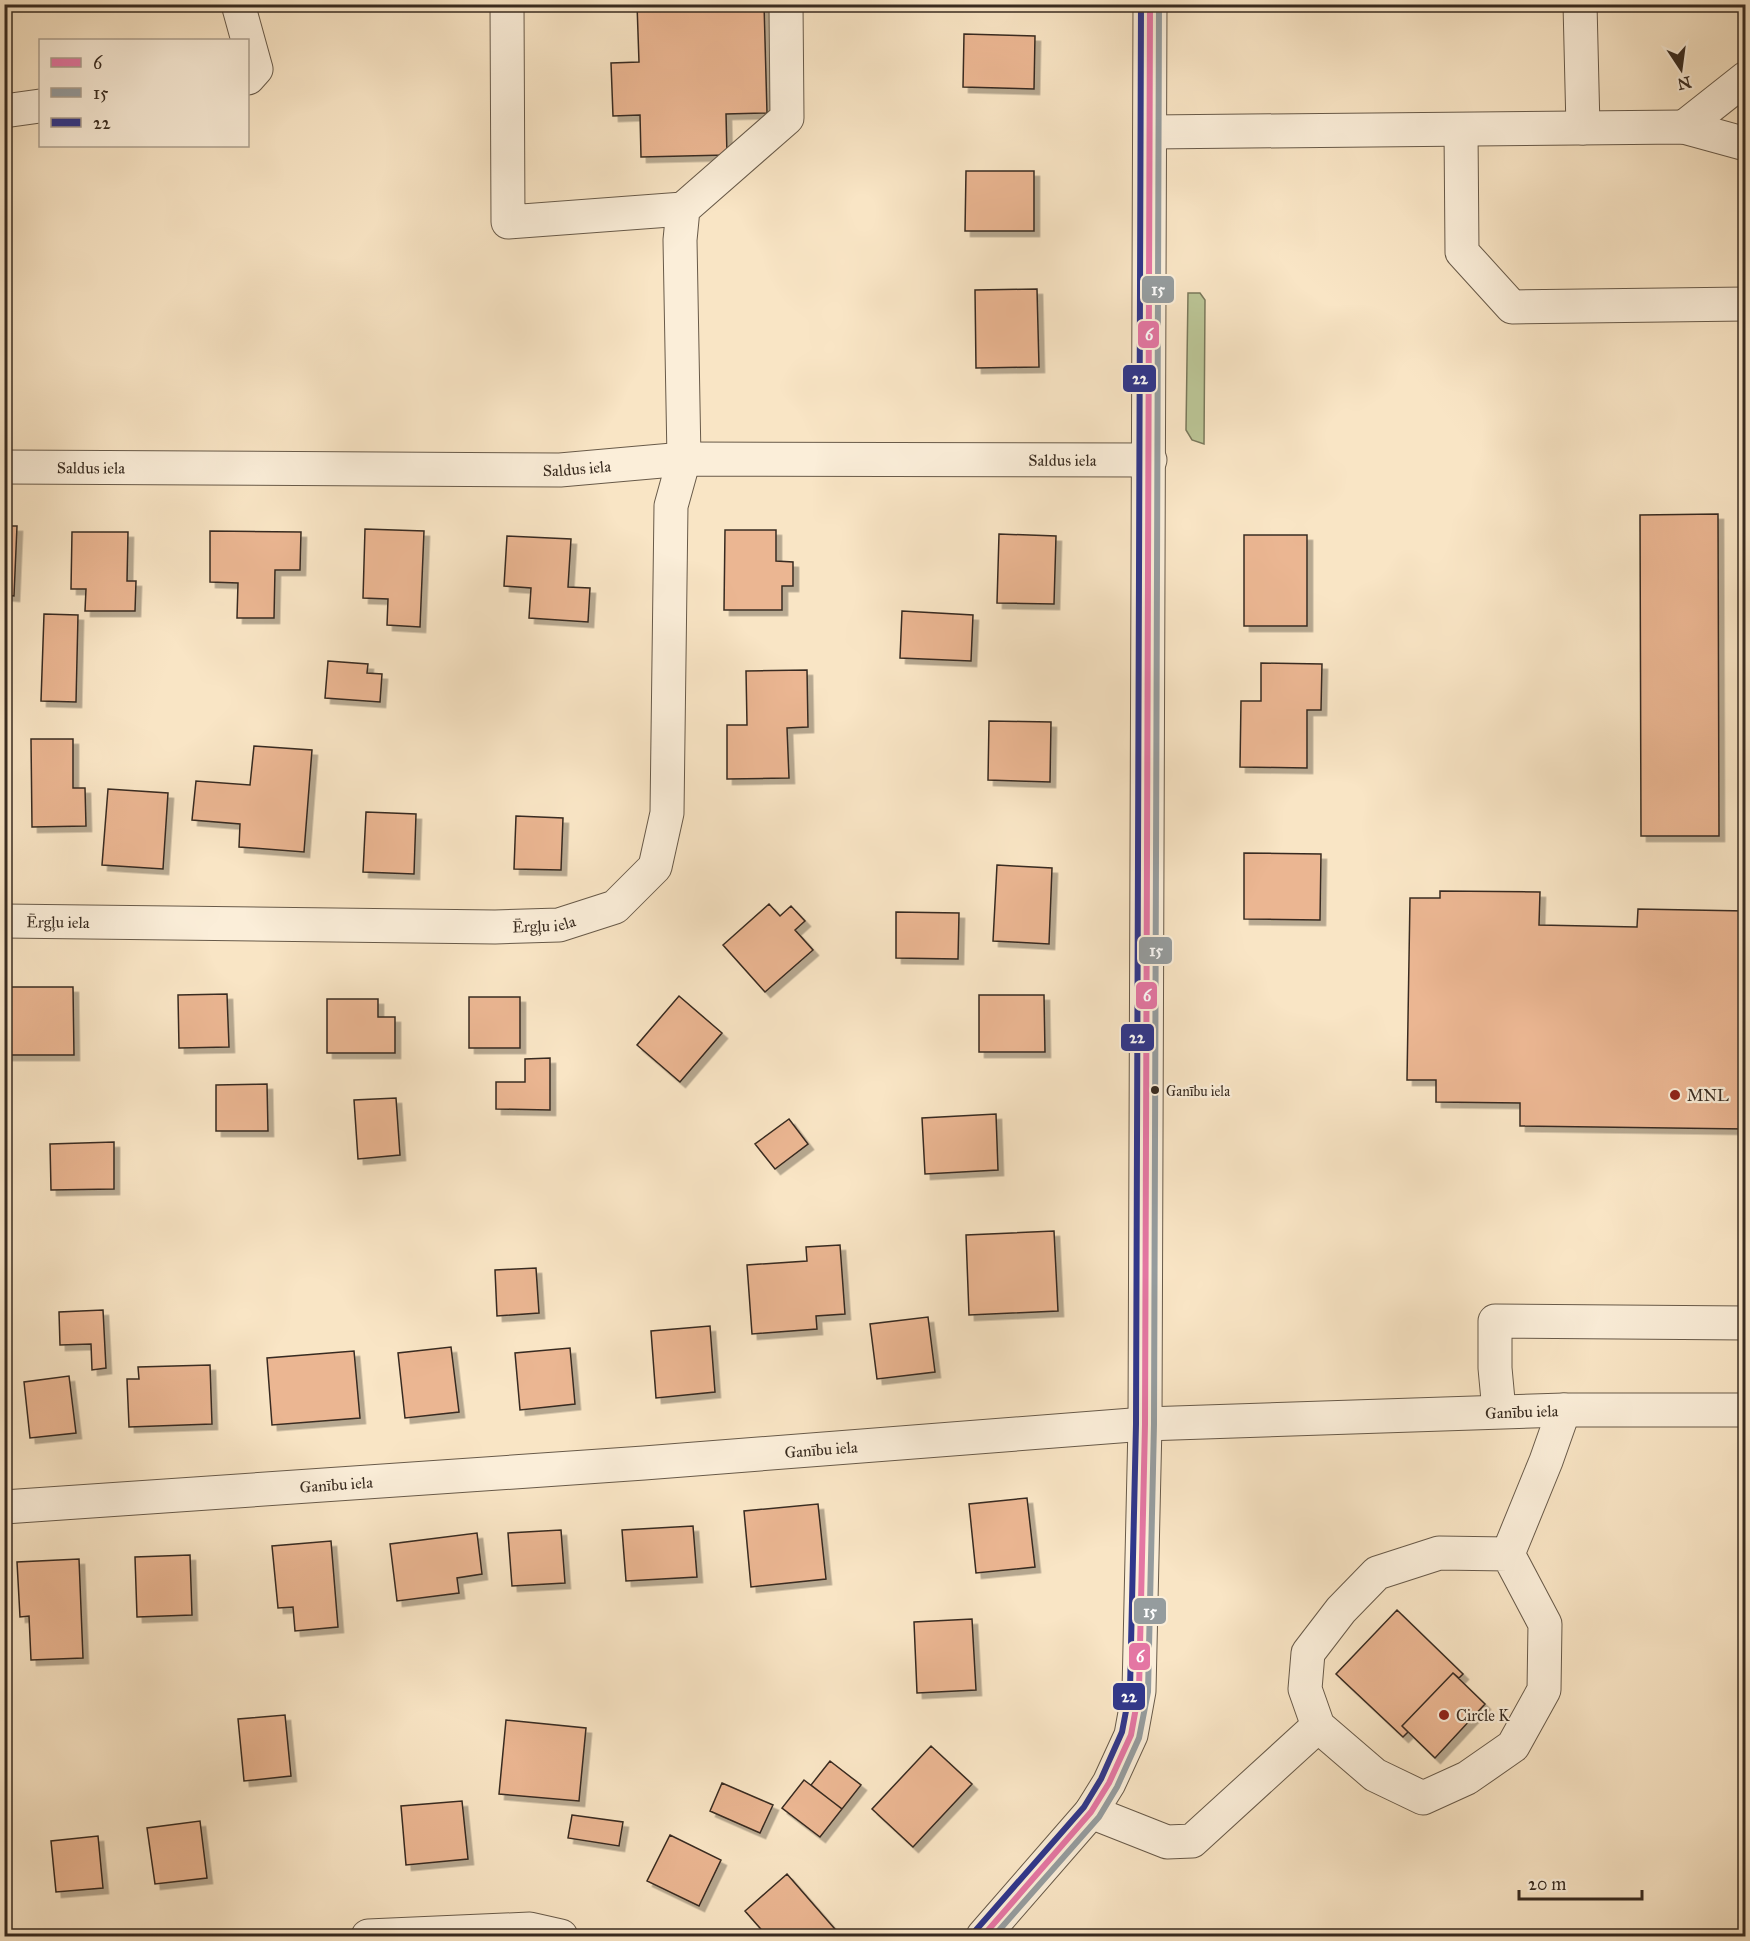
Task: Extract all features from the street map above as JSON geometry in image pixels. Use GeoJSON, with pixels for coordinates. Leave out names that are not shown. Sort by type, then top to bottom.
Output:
{"type":"FeatureCollection","features":[{"type":"Feature","properties":{"kind":"street"},"geometry":{"type":"LineString","coordinates":[[238,4],[248,39]]}},
{"type":"Feature","properties":{"kind":"street"},"geometry":{"type":"LineString","coordinates":[[507,4],[508,222],[683,209],[787,118],[786,4]]}},
{"type":"Feature","properties":{"kind":"street"},"geometry":{"type":"LineString","coordinates":[[983,1936],[1091,1812],[1109,1783],[1131,1734],[1139,1690],[1145,1424],[1150,4]]}},
{"type":"Feature","properties":{"kind":"street"},"geometry":{"type":"LineString","coordinates":[[1580,4],[1583,128]]}},
{"type":"Feature","properties":{"kind":"street"},"geometry":{"type":"LineString","coordinates":[[249,44],[256,69],[249,77]]}},
{"type":"Feature","properties":{"kind":"street"},"geometry":{"type":"LineString","coordinates":[[1684,128],[1746,78]]}},
{"type":"Feature","properties":{"kind":"street"},"geometry":{"type":"LineString","coordinates":[[4,111],[39,106]]}},
{"type":"Feature","properties":{"kind":"street"},"geometry":{"type":"LineString","coordinates":[[1150,132],[1684,128],[1746,144]]}},
{"type":"Feature","properties":{"kind":"street"},"geometry":{"type":"LineString","coordinates":[[1461,130],[1462,252],[1512,307],[1746,304]]}},
{"type":"Feature","properties":{"kind":"street","name":"Ērgļu iela"},"geometry":{"type":"LineString","coordinates":[[4,921],[495,927],[559,925],[615,907],[655,867],[667,813],[671,506],[684,459],[680,240],[683,209]]}},
{"type":"Feature","properties":{"kind":"street","name":"Saldus iela"},"geometry":{"type":"LineString","coordinates":[[4,467],[560,470],[684,459],[1150,460]]}},
{"type":"Feature","properties":{"kind":"street"},"geometry":{"type":"LineString","coordinates":[[1499,1411],[1495,1368],[1495,1321],[1746,1323]]}},
{"type":"Feature","properties":{"kind":"street"},"geometry":{"type":"LineString","coordinates":[[1508,1554],[1549,1454],[1564,1410]]}},
{"type":"Feature","properties":{"kind":"street","name":"Ganību iela"},"geometry":{"type":"LineString","coordinates":[[4,1507],[644,1463],[1145,1424],[1499,1411],[1746,1410]]}},
{"type":"Feature","properties":{"kind":"street"},"geometry":{"type":"LineString","coordinates":[[1439,1553],[1508,1554],[1545,1623],[1544,1689],[1513,1746],[1467,1778],[1423,1798],[1375,1775],[1318,1726],[1305,1689],[1308,1653],[1341,1610],[1377,1573],[1439,1553]]}},
{"type":"Feature","properties":{"kind":"street"},"geometry":{"type":"LineString","coordinates":[[1091,1812],[1167,1842],[1191,1841],[1318,1726]]}},
{"type":"Feature","properties":{"kind":"street"},"geometry":{"type":"LineString","coordinates":[[368,1936],[530,1929],[561,1936]]}},
{"type":"Feature","properties":{"kind":"green space"},"geometry":{"type":"Polygon","coordinates":[[[1188,293],[1200,293],[1205,300],[1204,444],[1192,440],[1186,430],[1188,293]]]}},
{"type":"Feature","properties":{"kind":"building"},"geometry":{"type":"Polygon","coordinates":[[[637,4],[764,4],[767,113],[726,114],[727,155],[641,157],[640,115],[613,116],[611,63],[639,62],[637,4]]]}},
{"type":"Feature","properties":{"kind":"building"},"geometry":{"type":"Polygon","coordinates":[[[964,34],[1035,36],[1034,89],[963,87],[964,34]]]}},
{"type":"Feature","properties":{"kind":"building"},"geometry":{"type":"Polygon","coordinates":[[[966,171],[1034,171],[1034,231],[965,231],[966,171]]]}},
{"type":"Feature","properties":{"kind":"building"},"geometry":{"type":"Polygon","coordinates":[[[1037,289],[1039,367],[976,368],[975,290],[1037,289]]]}},
{"type":"Feature","properties":{"kind":"building"},"geometry":{"type":"Polygon","coordinates":[[[1718,514],[1719,836],[1641,836],[1640,515],[1718,514]]]}},
{"type":"Feature","properties":{"kind":"building"},"geometry":{"type":"Polygon","coordinates":[[[4,526],[17,526],[14,596],[4,595],[4,526]]]}},
{"type":"Feature","properties":{"kind":"building"},"geometry":{"type":"Polygon","coordinates":[[[365,529],[424,531],[420,627],[387,625],[388,599],[363,598],[365,529]]]}},
{"type":"Feature","properties":{"kind":"building"},"geometry":{"type":"Polygon","coordinates":[[[725,530],[776,530],[776,561],[793,562],[793,586],[782,586],[782,610],[724,610],[725,530]]]}},
{"type":"Feature","properties":{"kind":"building"},"geometry":{"type":"Polygon","coordinates":[[[210,531],[301,532],[300,570],[275,570],[274,618],[237,618],[238,583],[210,582],[210,531]]]}},
{"type":"Feature","properties":{"kind":"building"},"geometry":{"type":"Polygon","coordinates":[[[72,532],[128,532],[127,581],[136,581],[135,611],[85,611],[86,589],[71,589],[72,532]]]}},
{"type":"Feature","properties":{"kind":"building"},"geometry":{"type":"Polygon","coordinates":[[[999,534],[1056,536],[1054,604],[997,603],[999,534]]]}},
{"type":"Feature","properties":{"kind":"building"},"geometry":{"type":"Polygon","coordinates":[[[1244,535],[1307,535],[1307,626],[1244,626],[1244,535]]]}},
{"type":"Feature","properties":{"kind":"building"},"geometry":{"type":"Polygon","coordinates":[[[507,536],[571,539],[568,587],[590,588],[588,622],[529,618],[531,588],[504,586],[507,536]]]}},
{"type":"Feature","properties":{"kind":"building"},"geometry":{"type":"Polygon","coordinates":[[[902,611],[973,615],[971,661],[900,658],[902,611]]]}},
{"type":"Feature","properties":{"kind":"building"},"geometry":{"type":"Polygon","coordinates":[[[44,614],[78,615],[76,702],[41,701],[44,614]]]}},
{"type":"Feature","properties":{"kind":"building"},"geometry":{"type":"Polygon","coordinates":[[[328,661],[368,664],[367,673],[382,674],[380,702],[325,698],[328,661]]]}},
{"type":"Feature","properties":{"kind":"building"},"geometry":{"type":"Polygon","coordinates":[[[1261,663],[1322,664],[1321,710],[1307,710],[1307,768],[1240,767],[1241,701],[1261,701],[1261,663]]]}},
{"type":"Feature","properties":{"kind":"building"},"geometry":{"type":"Polygon","coordinates":[[[807,670],[808,727],[787,728],[789,778],[727,779],[727,725],[747,725],[746,671],[807,670]]]}},
{"type":"Feature","properties":{"kind":"building"},"geometry":{"type":"Polygon","coordinates":[[[989,721],[1051,722],[1050,782],[988,780],[989,721]]]}},
{"type":"Feature","properties":{"kind":"building"},"geometry":{"type":"Polygon","coordinates":[[[31,739],[73,739],[73,788],[85,788],[86,826],[32,827],[31,739]]]}},
{"type":"Feature","properties":{"kind":"building"},"geometry":{"type":"Polygon","coordinates":[[[254,746],[312,750],[304,852],[239,847],[240,824],[192,820],[196,781],[250,785],[254,746]]]}},
{"type":"Feature","properties":{"kind":"building"},"geometry":{"type":"Polygon","coordinates":[[[108,789],[168,793],[163,869],[102,865],[108,789]]]}},
{"type":"Feature","properties":{"kind":"building"},"geometry":{"type":"Polygon","coordinates":[[[366,812],[416,814],[414,874],[363,872],[366,812]]]}},
{"type":"Feature","properties":{"kind":"building"},"geometry":{"type":"Polygon","coordinates":[[[516,816],[563,818],[561,870],[514,869],[516,816]]]}},
{"type":"Feature","properties":{"kind":"building"},"geometry":{"type":"Polygon","coordinates":[[[1244,853],[1321,854],[1320,920],[1244,919],[1244,853]]]}},
{"type":"Feature","properties":{"kind":"building"},"geometry":{"type":"Polygon","coordinates":[[[997,865],[1052,868],[1049,944],[993,941],[997,865]]]}},
{"type":"Feature","properties":{"kind":"building"},"geometry":{"type":"Polygon","coordinates":[[[1440,891],[1540,892],[1539,925],[1637,927],[1638,909],[1746,911],[1746,1129],[1520,1126],[1520,1103],[1436,1102],[1436,1080],[1407,1080],[1410,898],[1440,898],[1440,891]]]}},
{"type":"Feature","properties":{"kind":"building"},"geometry":{"type":"Polygon","coordinates":[[[769,904],[780,916],[791,906],[805,921],[795,930],[813,950],[765,992],[723,945],[769,904]]]}},
{"type":"Feature","properties":{"kind":"building"},"geometry":{"type":"Polygon","coordinates":[[[896,912],[959,913],[958,959],[896,958],[896,912]]]}},
{"type":"Feature","properties":{"kind":"building"},"geometry":{"type":"Polygon","coordinates":[[[4,987],[73,987],[74,1055],[4,1055],[4,987]]]}},
{"type":"Feature","properties":{"kind":"building"},"geometry":{"type":"Polygon","coordinates":[[[227,994],[229,1047],[179,1048],[178,995],[227,994]]]}},
{"type":"Feature","properties":{"kind":"building"},"geometry":{"type":"Polygon","coordinates":[[[979,995],[1044,995],[1045,1052],[979,1052],[979,995]]]}},
{"type":"Feature","properties":{"kind":"building"},"geometry":{"type":"Polygon","coordinates":[[[679,996],[722,1033],[680,1082],[637,1045],[679,996]]]}},
{"type":"Feature","properties":{"kind":"building"},"geometry":{"type":"Polygon","coordinates":[[[469,997],[520,997],[520,1048],[469,1048],[469,997]]]}},
{"type":"Feature","properties":{"kind":"building"},"geometry":{"type":"Polygon","coordinates":[[[327,999],[378,999],[378,1017],[395,1017],[395,1053],[327,1053],[327,999]]]}},
{"type":"Feature","properties":{"kind":"building"},"geometry":{"type":"Polygon","coordinates":[[[550,1058],[550,1110],[496,1109],[496,1082],[525,1082],[525,1059],[550,1058]]]}},
{"type":"Feature","properties":{"kind":"building"},"geometry":{"type":"Polygon","coordinates":[[[267,1084],[268,1131],[216,1131],[216,1085],[267,1084]]]}},
{"type":"Feature","properties":{"kind":"building"},"geometry":{"type":"Polygon","coordinates":[[[396,1098],[400,1155],[358,1159],[354,1100],[396,1098]]]}},
{"type":"Feature","properties":{"kind":"building"},"geometry":{"type":"Polygon","coordinates":[[[996,1114],[998,1170],[925,1174],[922,1118],[996,1114]]]}},
{"type":"Feature","properties":{"kind":"building"},"geometry":{"type":"Polygon","coordinates":[[[789,1119],[808,1144],[775,1169],[755,1144],[789,1119]]]}},
{"type":"Feature","properties":{"kind":"building"},"geometry":{"type":"Polygon","coordinates":[[[114,1142],[114,1189],[51,1190],[50,1144],[114,1142]]]}},
{"type":"Feature","properties":{"kind":"building"},"geometry":{"type":"Polygon","coordinates":[[[1054,1231],[1058,1311],[969,1315],[966,1235],[1054,1231]]]}},
{"type":"Feature","properties":{"kind":"building"},"geometry":{"type":"Polygon","coordinates":[[[840,1245],[845,1314],[816,1316],[817,1329],[752,1334],[747,1265],[807,1261],[806,1247],[840,1245]]]}},
{"type":"Feature","properties":{"kind":"building"},"geometry":{"type":"Polygon","coordinates":[[[536,1268],[539,1313],[497,1316],[495,1270],[536,1268]]]}},
{"type":"Feature","properties":{"kind":"building"},"geometry":{"type":"Polygon","coordinates":[[[103,1310],[106,1368],[92,1370],[91,1344],[60,1345],[59,1312],[103,1310]]]}},
{"type":"Feature","properties":{"kind":"building"},"geometry":{"type":"Polygon","coordinates":[[[928,1317],[935,1372],[877,1379],[870,1324],[928,1317]]]}},
{"type":"Feature","properties":{"kind":"building"},"geometry":{"type":"Polygon","coordinates":[[[710,1326],[715,1392],[656,1398],[651,1331],[710,1326]]]}},
{"type":"Feature","properties":{"kind":"building"},"geometry":{"type":"Polygon","coordinates":[[[451,1347],[459,1412],[405,1418],[398,1353],[451,1347]]]}},
{"type":"Feature","properties":{"kind":"building"},"geometry":{"type":"Polygon","coordinates":[[[570,1348],[575,1404],[520,1410],[515,1353],[570,1348]]]}},
{"type":"Feature","properties":{"kind":"building"},"geometry":{"type":"Polygon","coordinates":[[[354,1351],[360,1418],[272,1425],[267,1358],[354,1351]]]}},
{"type":"Feature","properties":{"kind":"building"},"geometry":{"type":"Polygon","coordinates":[[[210,1365],[212,1424],[129,1427],[127,1379],[139,1379],[138,1367],[210,1365]]]}},
{"type":"Feature","properties":{"kind":"building"},"geometry":{"type":"Polygon","coordinates":[[[69,1376],[76,1433],[30,1438],[24,1382],[69,1376]]]}},
{"type":"Feature","properties":{"kind":"building"},"geometry":{"type":"Polygon","coordinates":[[[1027,1498],[1035,1567],[976,1573],[969,1504],[1027,1498]]]}},
{"type":"Feature","properties":{"kind":"building"},"geometry":{"type":"Polygon","coordinates":[[[818,1504],[826,1579],[751,1587],[744,1511],[818,1504]]]}},
{"type":"Feature","properties":{"kind":"building"},"geometry":{"type":"Polygon","coordinates":[[[693,1526],[697,1577],[626,1581],[622,1530],[693,1526]]]}},
{"type":"Feature","properties":{"kind":"building"},"geometry":{"type":"Polygon","coordinates":[[[561,1530],[565,1583],[512,1586],[508,1533],[561,1530]]]}},
{"type":"Feature","properties":{"kind":"building"},"geometry":{"type":"Polygon","coordinates":[[[477,1533],[482,1574],[457,1578],[459,1593],[397,1601],[390,1544],[477,1533]]]}},
{"type":"Feature","properties":{"kind":"building"},"geometry":{"type":"Polygon","coordinates":[[[331,1541],[338,1627],[295,1631],[293,1607],[278,1608],[272,1546],[331,1541]]]}},
{"type":"Feature","properties":{"kind":"building"},"geometry":{"type":"Polygon","coordinates":[[[190,1555],[192,1615],[137,1617],[135,1557],[190,1555]]]}},
{"type":"Feature","properties":{"kind":"building"},"geometry":{"type":"Polygon","coordinates":[[[79,1559],[83,1658],[31,1660],[29,1616],[20,1617],[17,1562],[79,1559]]]}},
{"type":"Feature","properties":{"kind":"building","name":"Circle K"},"geometry":{"type":"Polygon","coordinates":[[[1397,1610],[1463,1674],[1459,1678],[1453,1673],[1402,1726],[1408,1732],[1403,1737],[1336,1674],[1397,1610]]]}},
{"type":"Feature","properties":{"kind":"building"},"geometry":{"type":"Polygon","coordinates":[[[972,1619],[976,1690],[917,1693],[914,1622],[972,1619]]]}},
{"type":"Feature","properties":{"kind":"building","name":"Circle K"},"geometry":{"type":"Polygon","coordinates":[[[1453,1673],[1485,1704],[1435,1758],[1402,1726],[1453,1673]]]}},
{"type":"Feature","properties":{"kind":"building"},"geometry":{"type":"Polygon","coordinates":[[[285,1715],[291,1776],[244,1781],[238,1719],[285,1715]]]}},
{"type":"Feature","properties":{"kind":"building"},"geometry":{"type":"Polygon","coordinates":[[[506,1720],[586,1728],[579,1801],[499,1794],[506,1720]]]}},
{"type":"Feature","properties":{"kind":"building"},"geometry":{"type":"Polygon","coordinates":[[[931,1746],[972,1784],[913,1847],[872,1809],[931,1746]]]}},
{"type":"Feature","properties":{"kind":"building"},"geometry":{"type":"Polygon","coordinates":[[[830,1761],[861,1785],[842,1809],[811,1785],[830,1761]]]}},
{"type":"Feature","properties":{"kind":"building"},"geometry":{"type":"Polygon","coordinates":[[[804,1780],[842,1809],[820,1837],[782,1808],[804,1780]]]}},
{"type":"Feature","properties":{"kind":"building"},"geometry":{"type":"Polygon","coordinates":[[[722,1783],[773,1805],[760,1833],[710,1811],[722,1783]]]}},
{"type":"Feature","properties":{"kind":"building"},"geometry":{"type":"Polygon","coordinates":[[[462,1801],[468,1859],[406,1865],[401,1806],[462,1801]]]}},
{"type":"Feature","properties":{"kind":"building"},"geometry":{"type":"Polygon","coordinates":[[[572,1815],[623,1822],[619,1846],[568,1838],[572,1815]]]}},
{"type":"Feature","properties":{"kind":"building"},"geometry":{"type":"Polygon","coordinates":[[[200,1821],[207,1878],[155,1884],[147,1828],[200,1821]]]}},
{"type":"Feature","properties":{"kind":"building"},"geometry":{"type":"Polygon","coordinates":[[[670,1835],[721,1860],[699,1906],[647,1881],[670,1835]]]}},
{"type":"Feature","properties":{"kind":"building"},"geometry":{"type":"Polygon","coordinates":[[[98,1836],[103,1888],[56,1892],[51,1841],[98,1836]]]}},
{"type":"Feature","properties":{"kind":"building"},"geometry":{"type":"Polygon","coordinates":[[[787,1874],[841,1936],[767,1936],[745,1911],[787,1874]]]}},
{"type":"Feature","properties":{"kind":"transit line","name":"22"},"geometry":{"type":"LineString","coordinates":[[976,1930],[1084,1807],[1101,1779],[1122,1732],[1130,1690],[1136,1424],[1141,4]]}},
{"type":"Feature","properties":{"kind":"transit line","name":"6"},"geometry":{"type":"LineString","coordinates":[[983,1936],[1091,1812],[1109,1783],[1131,1735],[1139,1691],[1145,1424],[1150,4]]}},
{"type":"Feature","properties":{"kind":"transit line","name":"15"},"geometry":{"type":"LineString","coordinates":[[994,1936],[1099,1817],[1117,1787],[1139,1738],[1148,1692],[1154,1424],[1159,4]]}},
{"type":"Feature","properties":{"kind":"place","name":"Ganību iela"},"geometry":{"type":"Point","coordinates":[1155,1090]}},
{"type":"Feature","properties":{"kind":"place","name":"MNL"},"geometry":{"type":"Point","coordinates":[1675,1095]}},
{"type":"Feature","properties":{"kind":"place","name":"Circle K"},"geometry":{"type":"Point","coordinates":[1444,1715]}}]}
